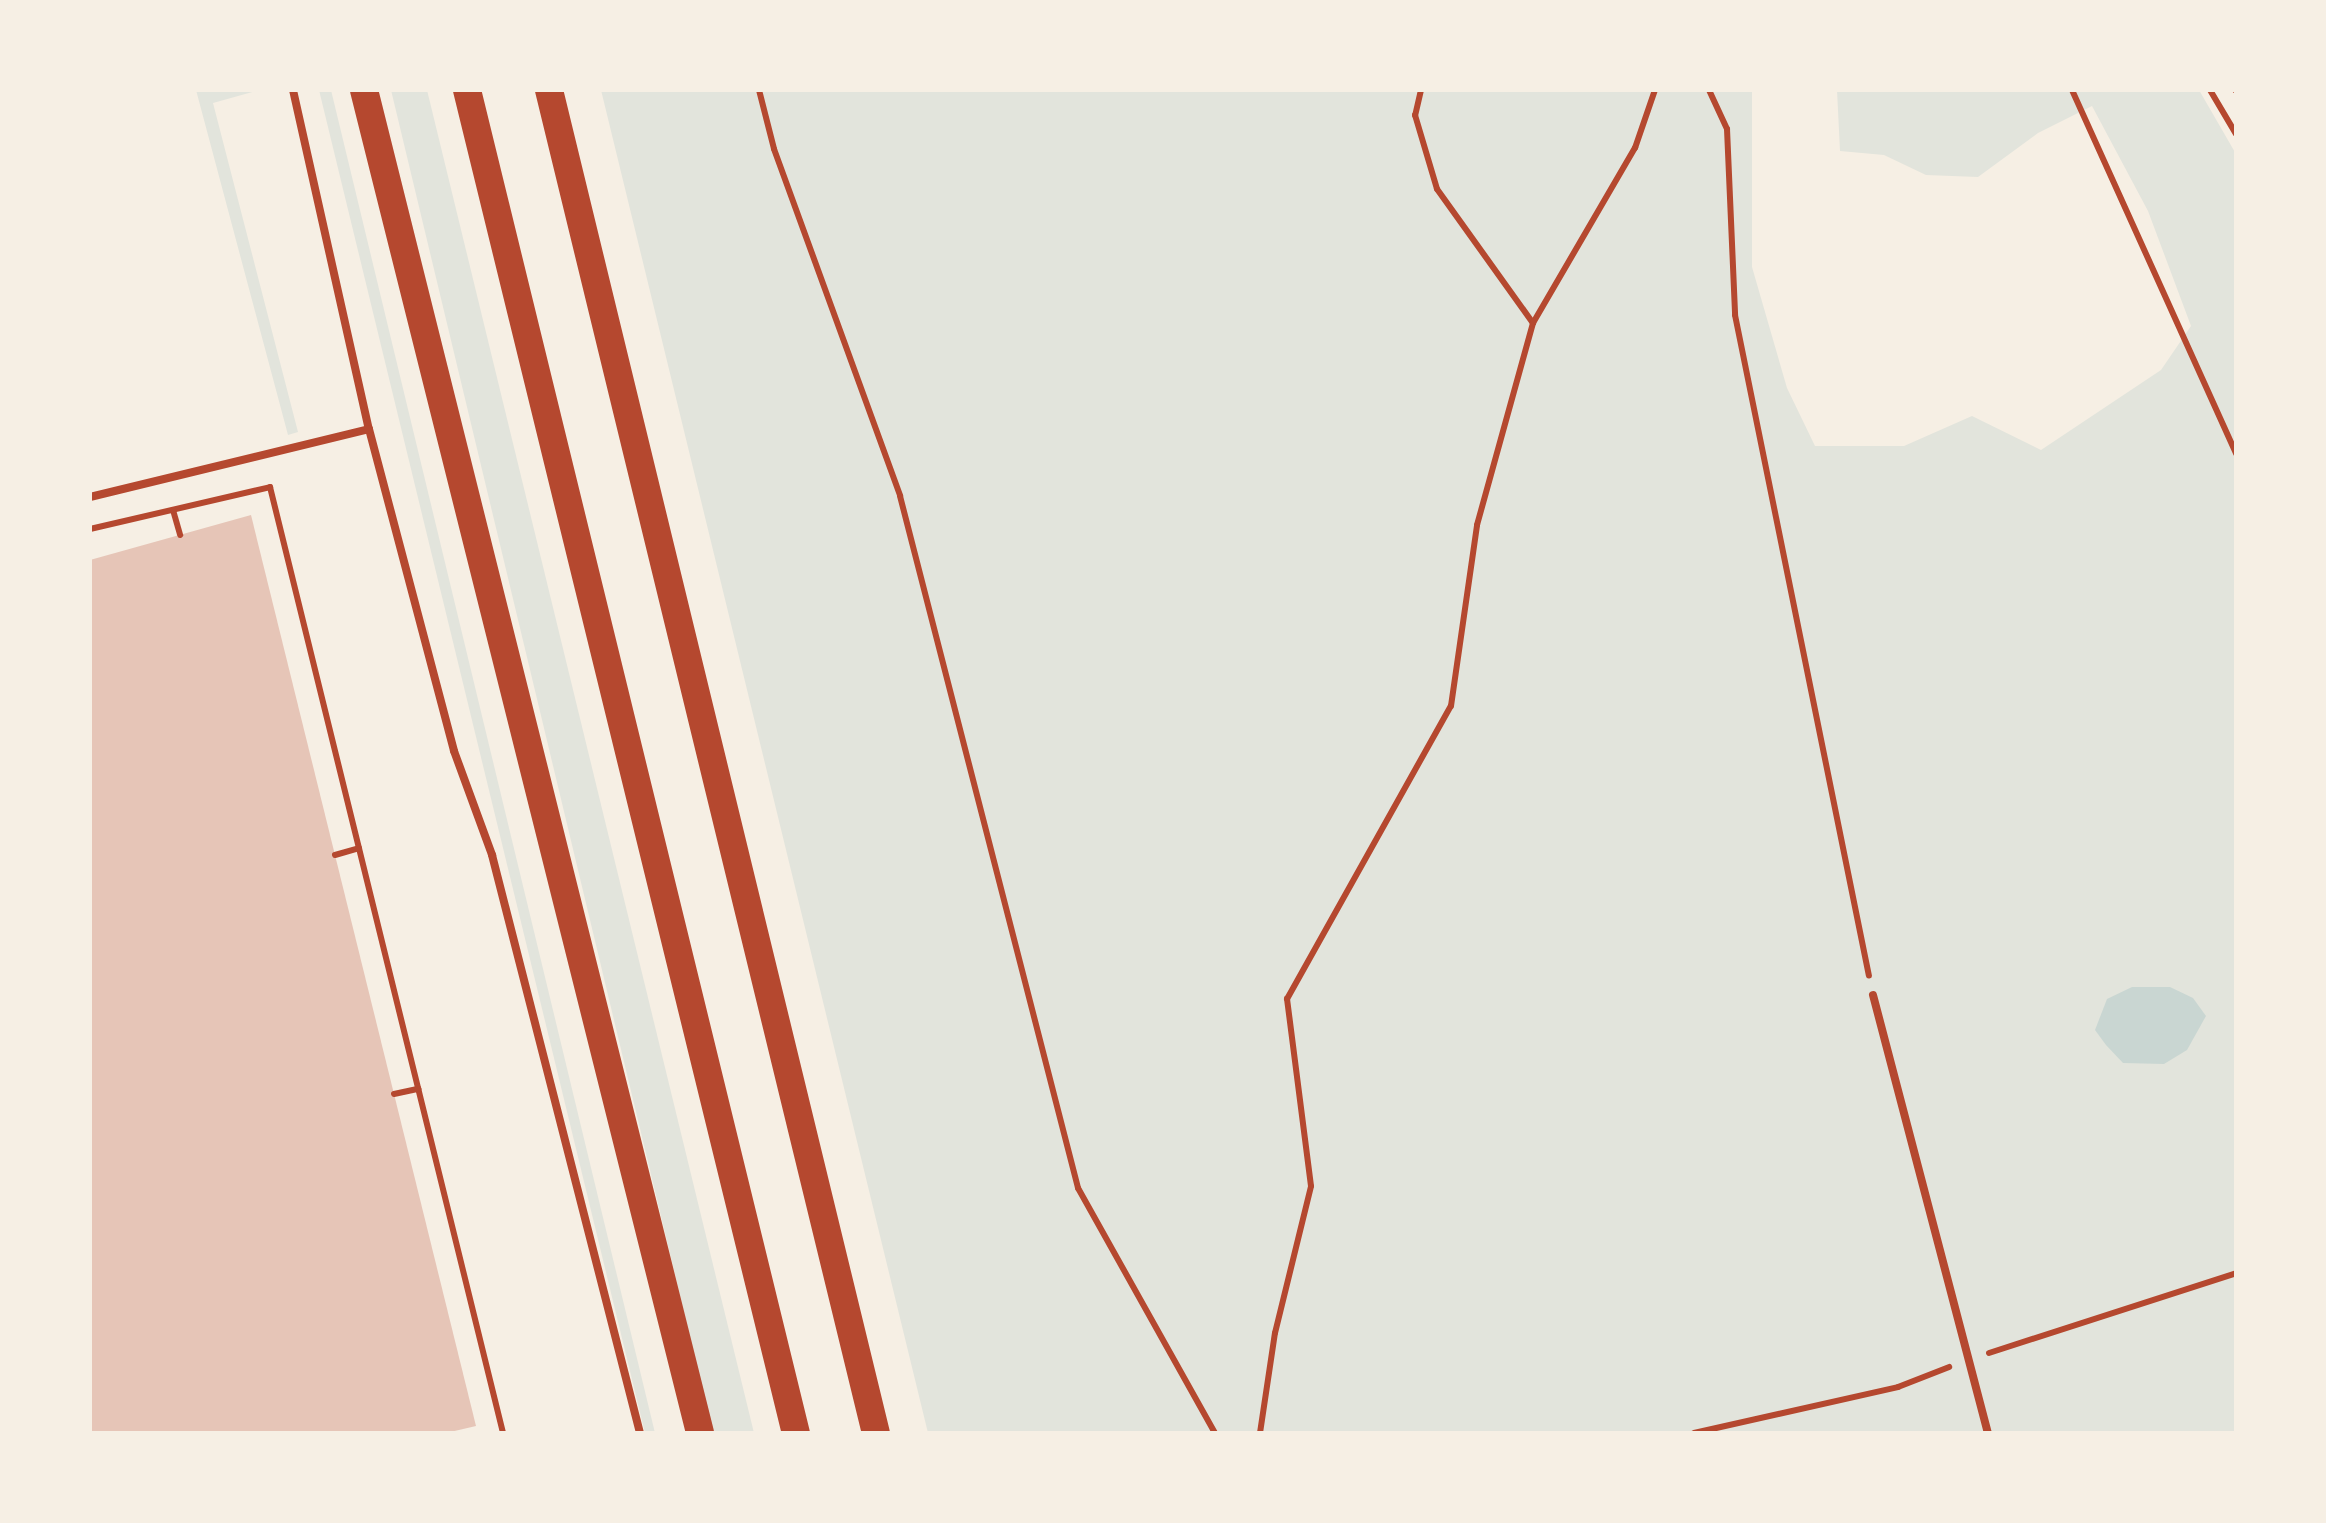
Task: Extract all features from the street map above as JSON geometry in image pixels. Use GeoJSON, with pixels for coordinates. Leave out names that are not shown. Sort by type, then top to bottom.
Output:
{"type":"FeatureCollection","features":[{"type":"Feature","properties":{"kind":"highway"},"geometry":{"type":"LineString","coordinates":[[364,90],[700,1433]]}},
{"type":"Feature","properties":{"kind":"highway"},"geometry":{"type":"LineString","coordinates":[[468,90],[796,1433]]}},
{"type":"Feature","properties":{"kind":"highway"},"geometry":{"type":"LineString","coordinates":[[549,90],[876,1433]]}},
{"type":"Feature","properties":{"kind":"lane"},"geometry":{"type":"LineString","coordinates":[[294,90],[370,429],[454,750],[492,856],[640,1433]]}},
{"type":"Feature","properties":{"kind":"lane"},"geometry":{"type":"LineString","coordinates":[[90,496],[370,429]]}},
{"type":"Feature","properties":{"kind":"lane"},"geometry":{"type":"LineString","coordinates":[[1873,995],[1988,1433]]}},
{"type":"Feature","properties":{"kind":"path"},"geometry":{"type":"LineString","coordinates":[[760,90],[774,149],[900,496],[1078,1188],[1214,1433]]}},
{"type":"Feature","properties":{"kind":"path"},"geometry":{"type":"LineString","coordinates":[[1421,90],[1415,115],[1437,189],[1533,323]]}},
{"type":"Feature","properties":{"kind":"path"},"geometry":{"type":"LineString","coordinates":[[1260,1433],[1275,1333],[1312,1186],[1287,999],[1451,706],[1477,525],[1533,323],[1635,148],[1655,90]]}},
{"type":"Feature","properties":{"kind":"path"},"geometry":{"type":"LineString","coordinates":[[1709,90],[1727,129],[1735,316],[1873,995]]}},
{"type":"Feature","properties":{"kind":"path"},"geometry":{"type":"LineString","coordinates":[[2072,90],[2236,454]]}},
{"type":"Feature","properties":{"kind":"path"},"geometry":{"type":"LineString","coordinates":[[2210,90],[2236,134]]}},
{"type":"Feature","properties":{"kind":"path"},"geometry":{"type":"LineString","coordinates":[[90,529],[270,487],[503,1433]]}},
{"type":"Feature","properties":{"kind":"path"},"geometry":{"type":"LineString","coordinates":[[173,510],[180,534]]}},
{"type":"Feature","properties":{"kind":"path"},"geometry":{"type":"LineString","coordinates":[[335,856],[358,848]]}},
{"type":"Feature","properties":{"kind":"path"},"geometry":{"type":"LineString","coordinates":[[394,1094],[418,1089]]}},
{"type":"Feature","properties":{"kind":"shaded area"},"geometry":{"type":"Polygon","coordinates":[[[196,90],[260,90],[213,103],[298,432],[288,435],[196,90]]]}},
{"type":"Feature","properties":{"kind":"shaded area"},"geometry":{"type":"Polygon","coordinates":[[[319,90],[331,90],[655,1433],[645,1433],[319,90]]]}},
{"type":"Feature","properties":{"kind":"shaded area"},"geometry":{"type":"Polygon","coordinates":[[[391,90],[427,90],[754,1433],[713,1433],[391,90]]]}},
{"type":"Feature","properties":{"kind":"shaded area"},"geometry":{"type":"Polygon","coordinates":[[[601,90],[1752,90],[1752,267],[1787,388],[1815,446],[1904,446],[1972,416],[2041,450],[2161,370],[2191,326],[2148,211],[2092,106],[2038,133],[1978,177],[1926,175],[1884,155],[1840,151],[1837,90],[2199,90],[2236,154],[2236,1433],[928,1433],[601,90]]]}},
{"type":"Feature","properties":{"kind":"shaded area"},"geometry":{"type":"Polygon","coordinates":[[[2132,987],[2170,987],[2193,998],[2206,1016],[2187,1050],[2164,1064],[2123,1063],[2106,1045],[2095,1030],[2107,999],[2132,987]]]}},
{"type":"Feature","properties":{"kind":"building"},"geometry":{"type":"Polygon","coordinates":[[[251,515],[476,1426],[446,1433],[90,1433],[90,560],[251,515]]]}}]}
